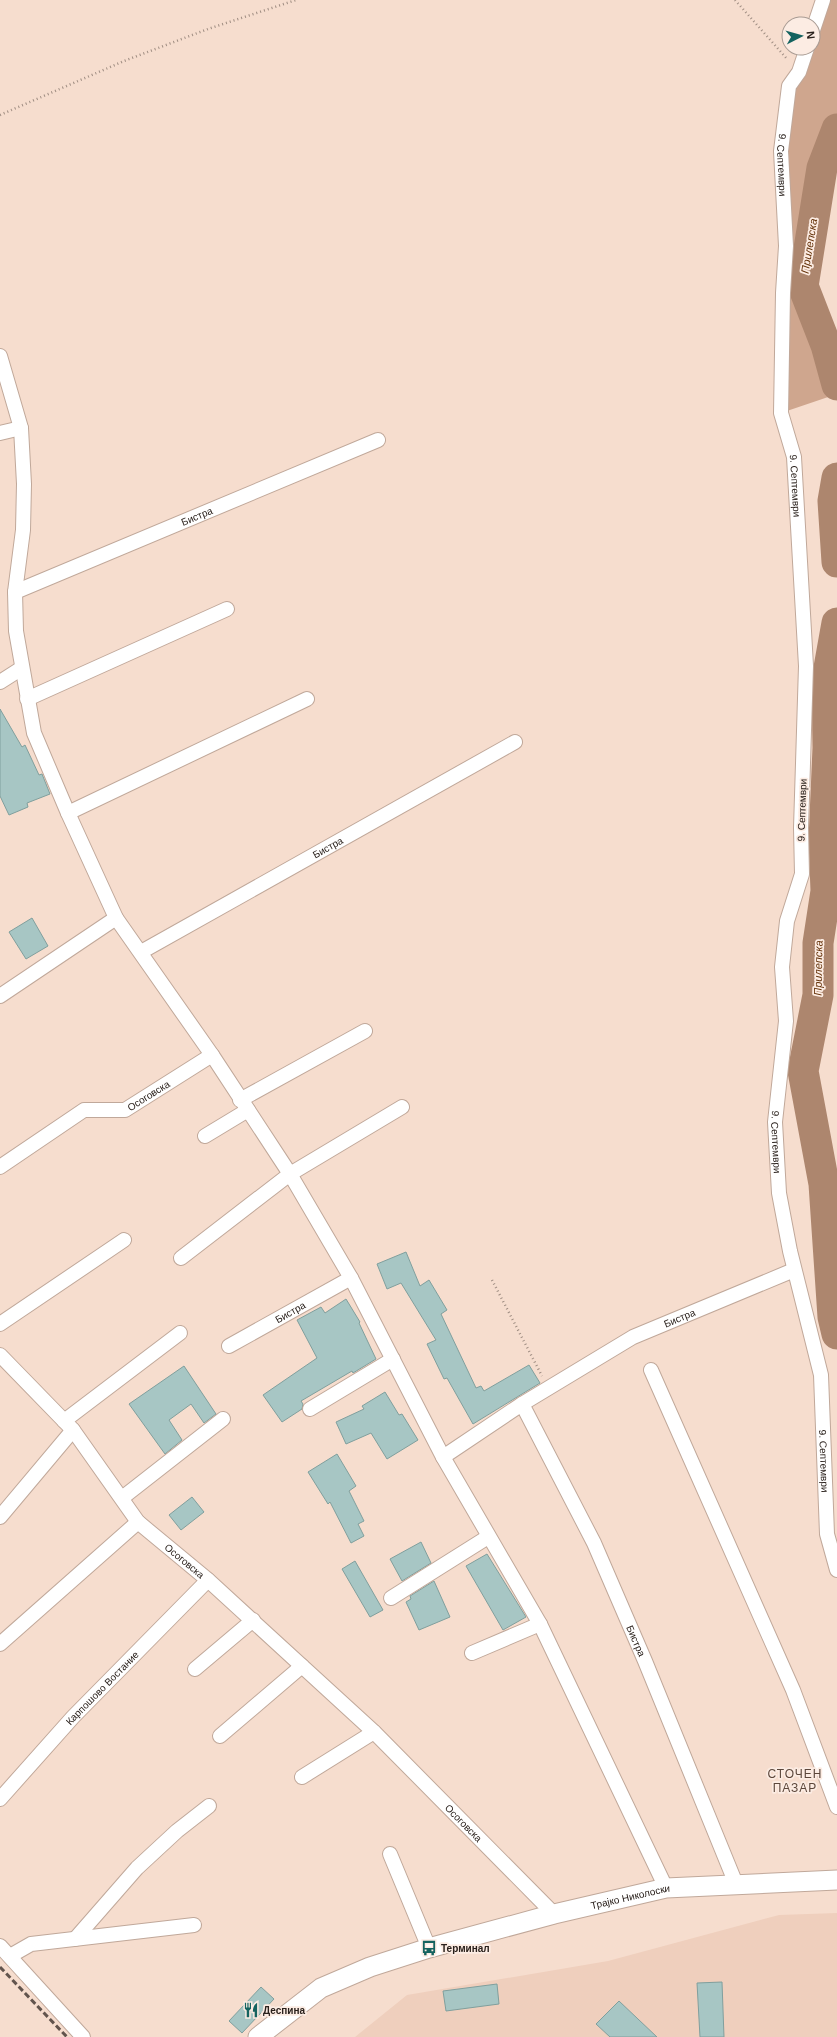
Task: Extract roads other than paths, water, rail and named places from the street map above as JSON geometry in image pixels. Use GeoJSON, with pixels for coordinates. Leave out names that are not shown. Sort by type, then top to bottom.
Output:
{"type":"FeatureCollection","features":[{"type":"Feature","properties":{"kind":"main road","name":"Трајко Николоски"},"geometry":{"type":"LineString","coordinates":[[258,2037],[321,1988],[370,1967],[429,1948],[554,1914],[666,1888],[837,1880]]}},
{"type":"Feature","properties":{"kind":"street"},"geometry":{"type":"LineString","coordinates":[[818,16],[823,0]]}},
{"type":"Feature","properties":{"kind":"street","name":"9. Септември"},"geometry":{"type":"LineString","coordinates":[[804,56],[799,72],[789,86],[781,151],[786,246],[783,293],[781,413],[794,457],[805,650],[804,754],[801,828],[802,874],[787,921],[783,959],[786,1021],[775,1122],[779,1192],[794,1270],[821,1375],[827,1534],[837,1570]]}},
{"type":"Feature","properties":{"kind":"street"},"geometry":{"type":"LineString","coordinates":[[0,356],[21,428],[24,484],[23,530],[15,592],[16,631],[34,733],[68,813],[116,918],[212,1055],[290,1174],[352,1278],[443,1457],[488,1537],[540,1624],[666,1888]]}},
{"type":"Feature","properties":{"kind":"street"},"geometry":{"type":"LineString","coordinates":[[0,433],[21,428]]}},
{"type":"Feature","properties":{"kind":"street","name":"Бистра"},"geometry":{"type":"LineString","coordinates":[[15,592],[378,440]]}},
{"type":"Feature","properties":{"kind":"street"},"geometry":{"type":"LineString","coordinates":[[27,699],[227,609]]}},
{"type":"Feature","properties":{"kind":"street"},"geometry":{"type":"LineString","coordinates":[[0,682],[22,668]]}},
{"type":"Feature","properties":{"kind":"street"},"geometry":{"type":"LineString","coordinates":[[68,813],[307,699]]}},
{"type":"Feature","properties":{"kind":"street","name":"Бистра"},"geometry":{"type":"LineString","coordinates":[[141,952],[515,742]]}},
{"type":"Feature","properties":{"kind":"street"},"geometry":{"type":"LineString","coordinates":[[0,996],[116,918]]}},
{"type":"Feature","properties":{"kind":"street"},"geometry":{"type":"LineString","coordinates":[[205,1136],[244,1105],[364,1031]]}},
{"type":"Feature","properties":{"kind":"street","name":"Осоговска"},"geometry":{"type":"LineString","coordinates":[[0,1167],[84,1110],[125,1110],[212,1055]]}},
{"type":"Feature","properties":{"kind":"street"},"geometry":{"type":"LineString","coordinates":[[181,1258],[290,1174],[402,1107]]}},
{"type":"Feature","properties":{"kind":"street"},"geometry":{"type":"LineString","coordinates":[[0,1324],[124,1240]]}},
{"type":"Feature","properties":{"kind":"street","name":"Бистра"},"geometry":{"type":"LineString","coordinates":[[443,1457],[522,1404],[633,1336],[794,1270]]}},
{"type":"Feature","properties":{"kind":"street","name":"Бистра"},"geometry":{"type":"LineString","coordinates":[[229,1346],[352,1278]]}},
{"type":"Feature","properties":{"kind":"street"},"geometry":{"type":"LineString","coordinates":[[0,1517],[69,1425],[180,1333]]}},
{"type":"Feature","properties":{"kind":"street","name":"Осоговска"},"geometry":{"type":"LineString","coordinates":[[0,1355],[69,1425],[138,1522],[208,1580],[253,1620],[374,1732],[554,1914]]}},
{"type":"Feature","properties":{"kind":"street"},"geometry":{"type":"LineString","coordinates":[[310,1409],[393,1359]]}},
{"type":"Feature","properties":{"kind":"street"},"geometry":{"type":"LineString","coordinates":[[651,1370],[793,1690],[837,1808]]}},
{"type":"Feature","properties":{"kind":"street","name":"Бистра"},"geometry":{"type":"LineString","coordinates":[[522,1404],[594,1543],[645,1661],[736,1884]]}},
{"type":"Feature","properties":{"kind":"street"},"geometry":{"type":"LineString","coordinates":[[122,1498],[223,1420]]}},
{"type":"Feature","properties":{"kind":"street"},"geometry":{"type":"LineString","coordinates":[[0,1644],[138,1522]]}},
{"type":"Feature","properties":{"kind":"street"},"geometry":{"type":"LineString","coordinates":[[391,1598],[488,1537]]}},
{"type":"Feature","properties":{"kind":"street","name":"Карпошово Востание"},"geometry":{"type":"LineString","coordinates":[[0,1799],[73,1717],[208,1580]]}},
{"type":"Feature","properties":{"kind":"street"},"geometry":{"type":"LineString","coordinates":[[195,1669],[253,1620]]}},
{"type":"Feature","properties":{"kind":"street"},"geometry":{"type":"LineString","coordinates":[[472,1653],[540,1624]]}},
{"type":"Feature","properties":{"kind":"street"},"geometry":{"type":"LineString","coordinates":[[220,1736],[302,1666]]}},
{"type":"Feature","properties":{"kind":"street"},"geometry":{"type":"LineString","coordinates":[[302,1777],[374,1732]]}},
{"type":"Feature","properties":{"kind":"street"},"geometry":{"type":"LineString","coordinates":[[74,1939],[137,1868],[209,1806]]}},
{"type":"Feature","properties":{"kind":"street"},"geometry":{"type":"LineString","coordinates":[[390,1854],[429,1948]]}},
{"type":"Feature","properties":{"kind":"street"},"geometry":{"type":"LineString","coordinates":[[83,2037],[5,1951],[30,1944],[194,1925]]}},
{"type":"Feature","properties":{"kind":"waterway","name":"Прилепска"},"geometry":{"type":"LineString","coordinates":[[837,129],[822,168],[803,286],[826,345],[837,385]]}},
{"type":"Feature","properties":{"kind":"waterway","name":"Прилепска"},"geometry":{"type":"LineString","coordinates":[[837,478],[833,501],[837,562]]}},
{"type":"Feature","properties":{"kind":"waterway","name":"Прилепска"},"geometry":{"type":"LineString","coordinates":[[837,623],[827,679],[828,748],[824,840],[826,891],[818,943],[818,995],[803,1071],[824,1184],[833,1317],[837,1334]]}},
{"type":"Feature","properties":{"kind":"railway"},"geometry":{"type":"LineString","coordinates":[[0,1967],[67,2037]]}},
{"type":"Feature","properties":{"kind":"place","name":"Терминал"},"geometry":{"type":"Point","coordinates":[429,1948]}},
{"type":"Feature","properties":{"kind":"place","name":"Деспина"},"geometry":{"type":"Point","coordinates":[251,2010]}},
{"type":"Feature","properties":{"kind":"district","name":"СТОЧЕН ПАЗАР"},"geometry":{"type":"Point","coordinates":[795,1781]}}]}
